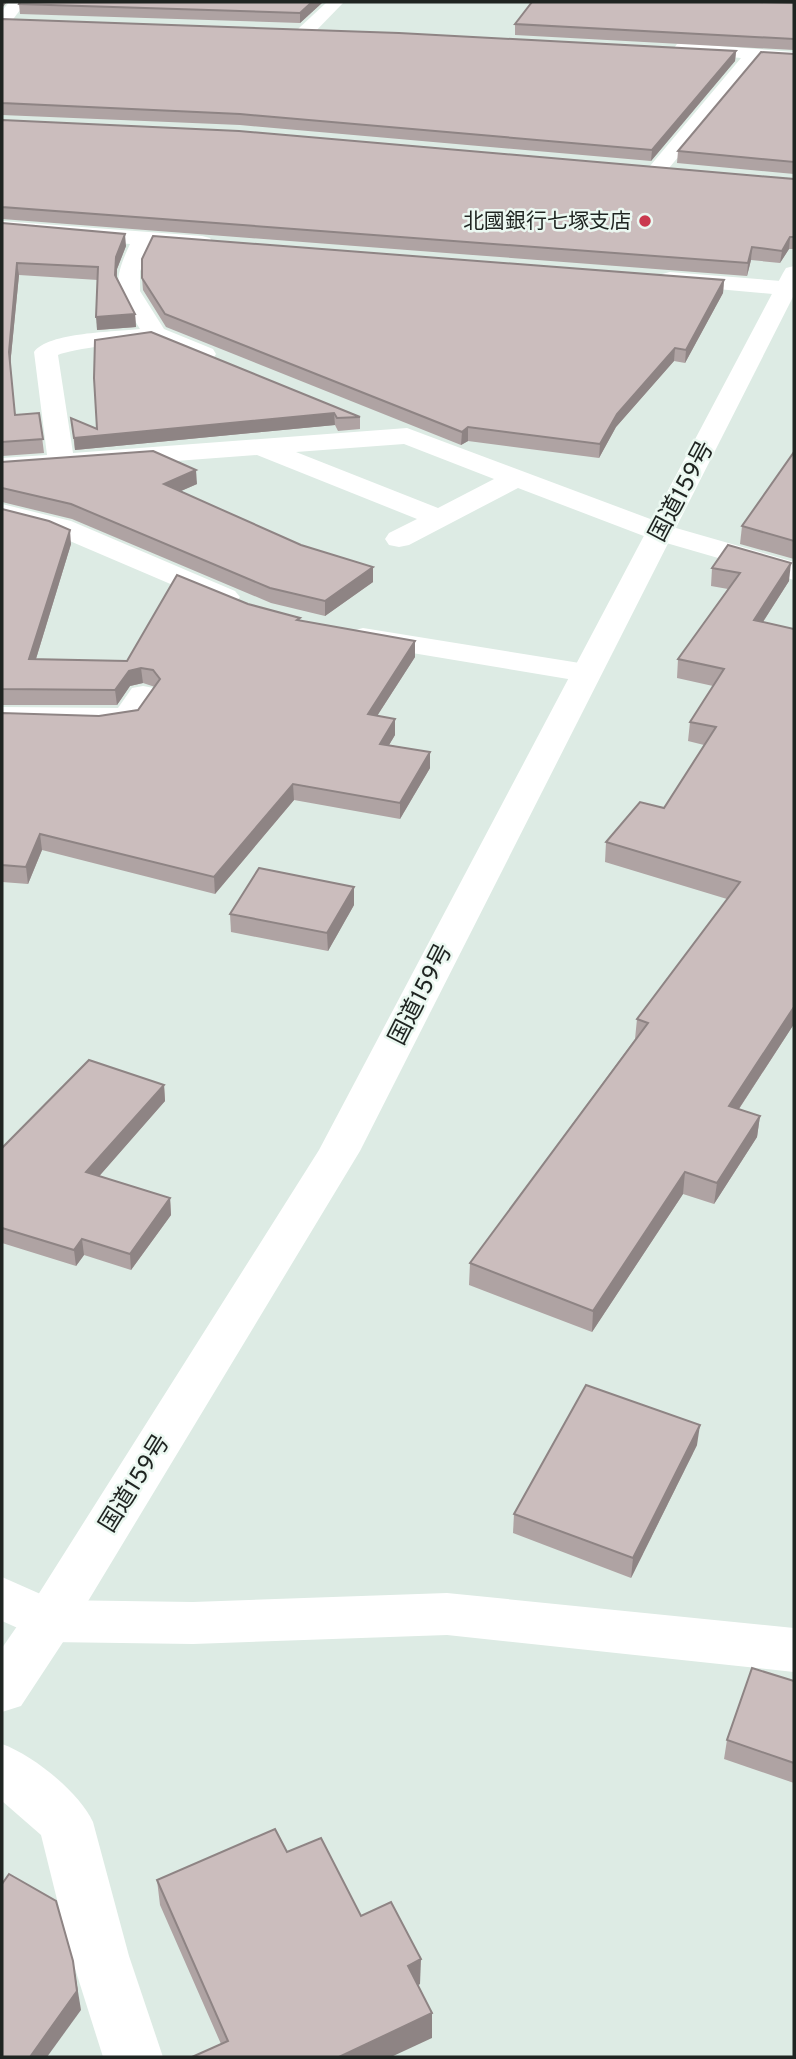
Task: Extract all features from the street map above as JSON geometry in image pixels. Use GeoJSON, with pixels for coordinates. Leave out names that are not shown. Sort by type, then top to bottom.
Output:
{"type":"FeatureCollection","features":[{"type":"Feature","properties":{"kind":"main road"},"geometry":{"type":"LineString","coordinates":[[2,21],[18,2]]}},
{"type":"Feature","properties":{"kind":"main road"},"geometry":{"type":"LineString","coordinates":[[331,33],[298,31],[336,2]]}},
{"type":"Feature","properties":{"kind":"main road"},"geometry":{"type":"LineString","coordinates":[[2,21],[30,22]]}},
{"type":"Feature","properties":{"kind":"main road"},"geometry":{"type":"LineString","coordinates":[[666,48],[794,57]]}},
{"type":"Feature","properties":{"kind":"main road"},"geometry":{"type":"LineString","coordinates":[[657,170],[754,54]]}},
{"type":"Feature","properties":{"kind":"main road"},"geometry":{"type":"LineString","coordinates":[[631,168],[685,173]]}},
{"type":"Feature","properties":{"kind":"main road"},"geometry":{"type":"LineString","coordinates":[[2,227],[226,245]]}},
{"type":"Feature","properties":{"kind":"main road"},"geometry":{"type":"LineString","coordinates":[[144,238],[129,271],[129,291],[155,334]]}},
{"type":"Feature","properties":{"kind":"main road"},"geometry":{"type":"LineString","coordinates":[[655,278],[792,284]]}},
{"type":"Feature","properties":{"kind":"main road","name":"国道159号"},"geometry":{"type":"LineString","coordinates":[[2,1690],[49,1621],[339,1150],[659,532],[792,284]]}},
{"type":"Feature","properties":{"kind":"main road"},"geometry":{"type":"LineString","coordinates":[[61,462],[46,352],[55,346],[155,334],[223,362]]}},
{"type":"Feature","properties":{"kind":"main road"},"geometry":{"type":"LineString","coordinates":[[358,416],[659,532],[794,571]]}},
{"type":"Feature","properties":{"kind":"main road"},"geometry":{"type":"LineString","coordinates":[[2,466],[407,436]]}},
{"type":"Feature","properties":{"kind":"main road"},"geometry":{"type":"LineString","coordinates":[[258,447],[439,518]]}},
{"type":"Feature","properties":{"kind":"main road"},"geometry":{"type":"LineString","coordinates":[[399,539],[516,478]]}},
{"type":"Feature","properties":{"kind":"main road"},"geometry":{"type":"LineString","coordinates":[[2,512],[61,527],[247,606]]}},
{"type":"Feature","properties":{"kind":"main road"},"geometry":{"type":"LineString","coordinates":[[337,631],[586,673]]}},
{"type":"Feature","properties":{"kind":"main road"},"geometry":{"type":"LineString","coordinates":[[2,717],[101,719],[128,716],[143,695]]}},
{"type":"Feature","properties":{"kind":"main road"},"geometry":{"type":"LineString","coordinates":[[2,1598],[49,1621],[193,1623],[447,1614],[794,1650]]}},
{"type":"Feature","properties":{"kind":"main road"},"geometry":{"type":"LineString","coordinates":[[2,1769],[65,1822],[100,1956],[133,2057]]}},
{"type":"Feature","properties":{"kind":"building"},"geometry":{"type":"Polygon","coordinates":[[[312,2],[300,13],[19,4],[312,2]]]}},
{"type":"Feature","properties":{"kind":"building"},"geometry":{"type":"Polygon","coordinates":[[[532,2],[794,3],[794,39],[515,24],[532,2]]]}},
{"type":"Feature","properties":{"kind":"building"},"geometry":{"type":"Polygon","coordinates":[[[2,19],[399,33],[736,51],[652,150],[240,114],[2,103],[2,19]]]}},
{"type":"Feature","properties":{"kind":"building"},"geometry":{"type":"Polygon","coordinates":[[[761,52],[794,54],[794,162],[678,151],[761,52]]]}},
{"type":"Feature","properties":{"kind":"building"},"geometry":{"type":"Polygon","coordinates":[[[2,120],[239,131],[794,179],[794,237],[790,237],[782,251],[752,247],[748,263],[2,207],[2,120]]]}},
{"type":"Feature","properties":{"kind":"building"},"geometry":{"type":"Polygon","coordinates":[[[2,223],[125,234],[116,257],[115,275],[135,314],[96,317],[98,267],[17,263],[9,352],[15,415],[39,413],[43,439],[2,442],[2,223]]]}},
{"type":"Feature","properties":{"kind":"building"},"geometry":{"type":"Polygon","coordinates":[[[153,236],[724,280],[686,350],[675,348],[617,414],[600,444],[468,427],[462,432],[165,314],[142,278],[142,259],[153,236]]]}},
{"type":"Feature","properties":{"kind":"building"},"geometry":{"type":"Polygon","coordinates":[[[151,332],[360,417],[337,418],[334,413],[74,438],[71,418],[97,429],[95,340],[151,332]]]}},
{"type":"Feature","properties":{"kind":"building"},"geometry":{"type":"Polygon","coordinates":[[[153,451],[196,470],[164,484],[301,545],[373,567],[325,601],[270,588],[71,504],[2,488],[2,462],[153,451]]]}},
{"type":"Feature","properties":{"kind":"building"},"geometry":{"type":"Polygon","coordinates":[[[794,452],[794,541],[742,526],[794,452]]]}},
{"type":"Feature","properties":{"kind":"building"},"geometry":{"type":"Polygon","coordinates":[[[2,509],[49,521],[70,530],[29,659],[127,661],[177,575],[248,604],[300,618],[297,620],[415,641],[368,714],[395,719],[380,744],[430,752],[400,803],[293,784],[214,877],[40,834],[26,867],[2,865],[2,713],[99,716],[138,710],[160,679],[153,670],[141,668],[129,671],[115,690],[2,689],[2,509]]]}},
{"type":"Feature","properties":{"kind":"building"},"geometry":{"type":"Polygon","coordinates":[[[728,545],[791,563],[754,620],[794,629],[794,1007],[729,1106],[760,1116],[717,1183],[685,1172],[593,1311],[470,1263],[648,1023],[637,1019],[740,882],[606,842],[640,802],[664,808],[716,727],[690,722],[724,669],[678,659],[740,573],[712,568],[728,545]]]}},
{"type":"Feature","properties":{"kind":"building"},"geometry":{"type":"Polygon","coordinates":[[[259,868],[354,887],[327,933],[230,914],[259,868]]]}},
{"type":"Feature","properties":{"kind":"building"},"geometry":{"type":"Polygon","coordinates":[[[89,1060],[164,1085],[86,1172],[170,1198],[130,1254],[82,1239],[74,1250],[2,1228],[2,1148],[89,1060]]]}},
{"type":"Feature","properties":{"kind":"building"},"geometry":{"type":"Polygon","coordinates":[[[586,1385],[700,1425],[633,1558],[514,1514],[586,1385]]]}},
{"type":"Feature","properties":{"kind":"building"},"geometry":{"type":"Polygon","coordinates":[[[752,1668],[794,1681],[794,1763],[727,1740],[752,1668]]]}},
{"type":"Feature","properties":{"kind":"building"},"geometry":{"type":"Polygon","coordinates":[[[275,1829],[287,1852],[321,1838],[361,1916],[391,1902],[421,1959],[408,1966],[432,2013],[339,2057],[192,2057],[228,2041],[157,1880],[275,1829]]]}},
{"type":"Feature","properties":{"kind":"building"},"geometry":{"type":"Polygon","coordinates":[[[9,1874],[56,1901],[73,1961],[77,1991],[30,2057],[2,2057],[2,1884],[9,1874]]]}},
{"type":"Feature","properties":{"kind":"place","name":"北國銀行七塚支店"},"geometry":{"type":"Point","coordinates":[645,221]}}]}
